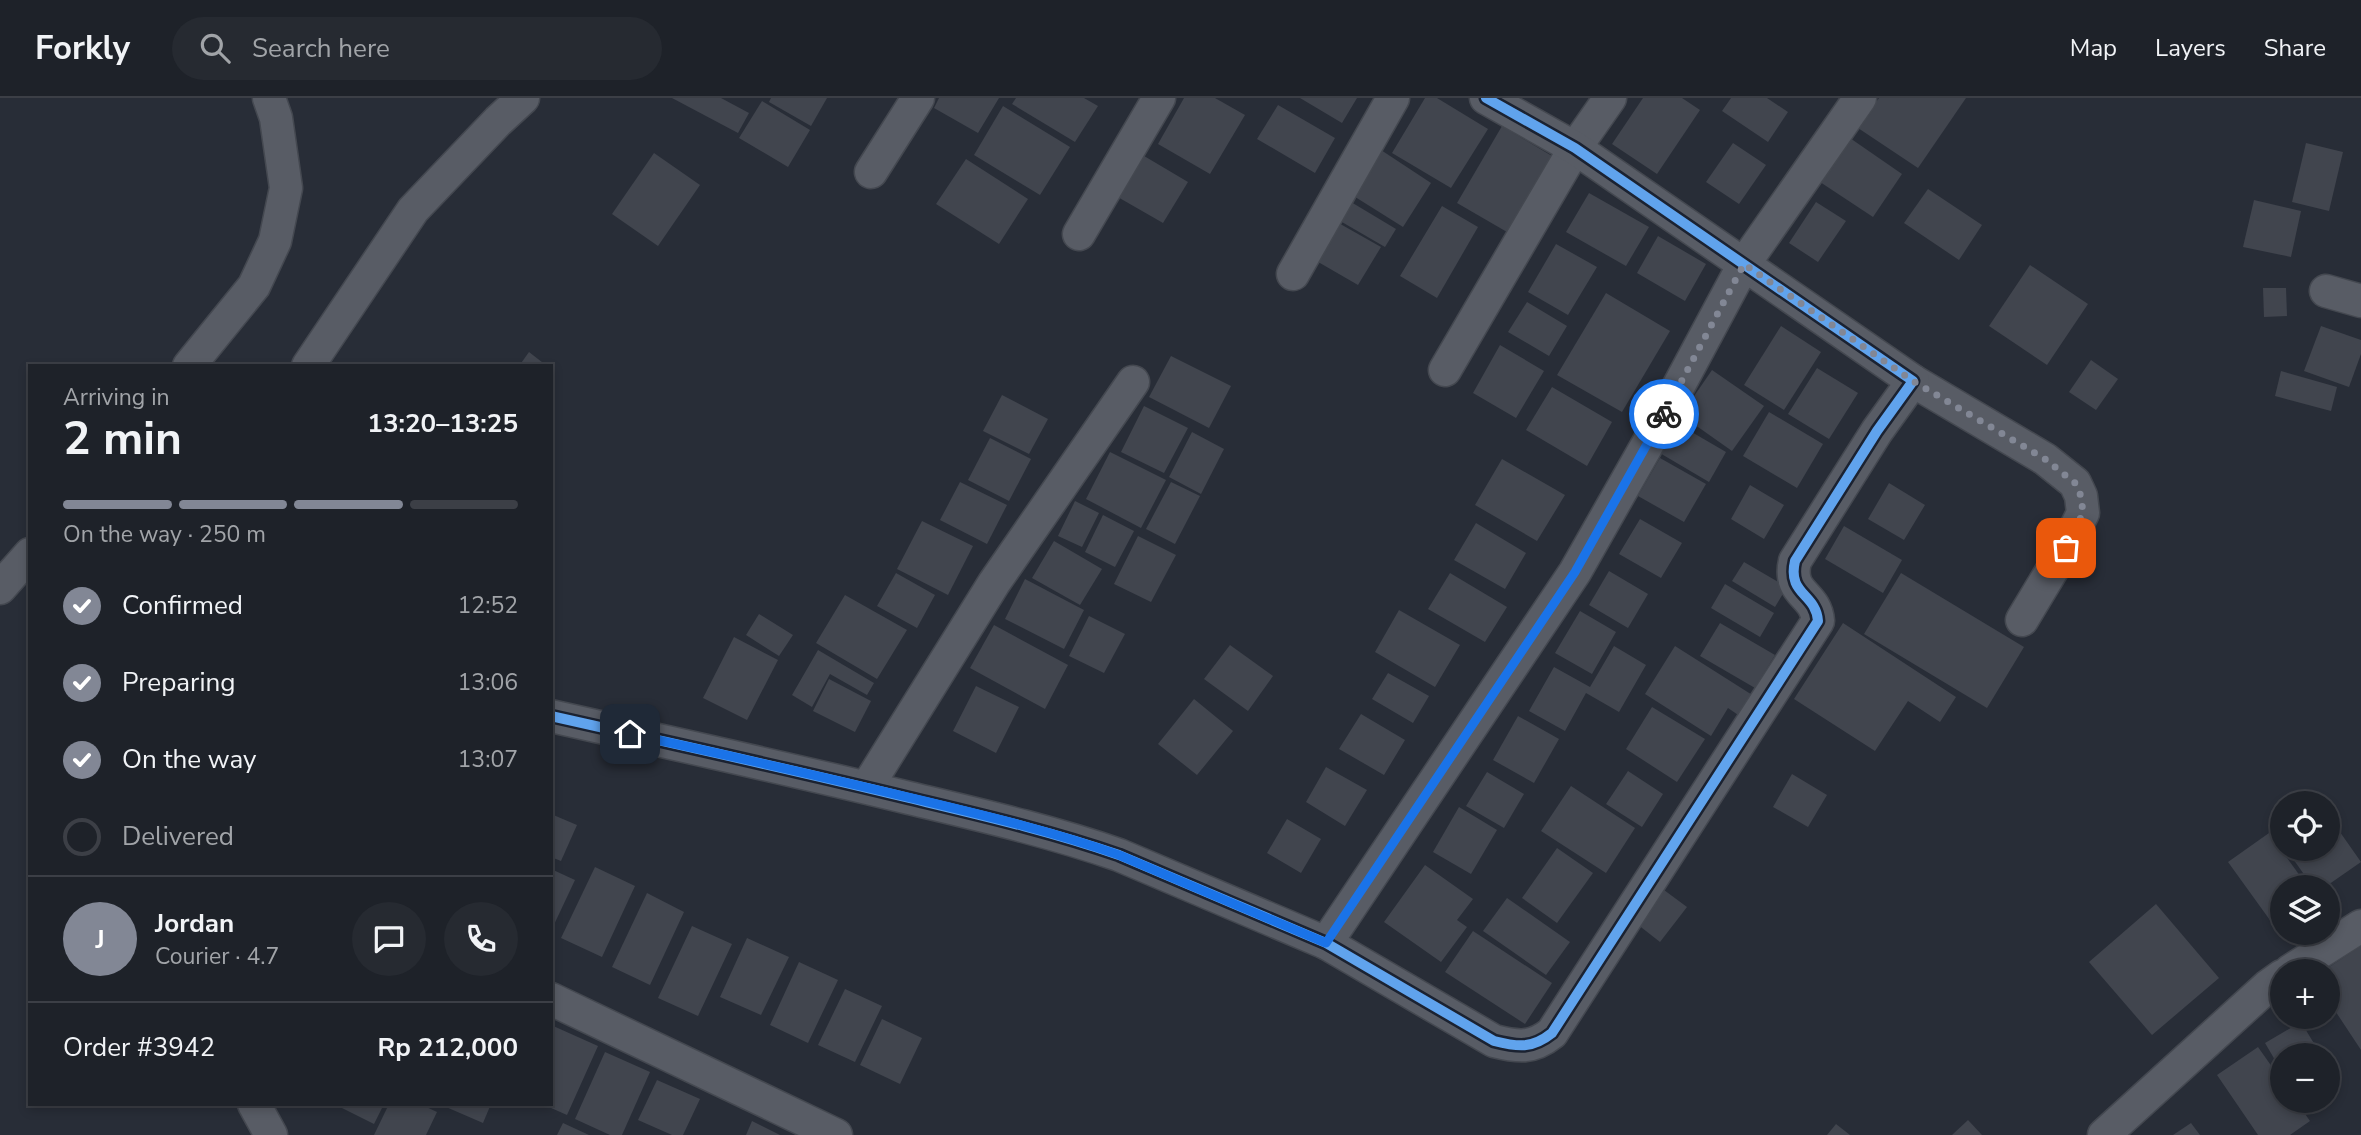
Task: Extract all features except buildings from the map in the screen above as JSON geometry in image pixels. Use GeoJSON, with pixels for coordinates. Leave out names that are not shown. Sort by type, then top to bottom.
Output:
{"type":"FeatureCollection","features":[{"type":"Feature","properties":{"kind":"street"},"geometry":{"type":"LineString","coordinates":[[191,364],[254,286],[275,241],[286,188],[276,118],[269,98]]}},
{"type":"Feature","properties":{"kind":"street"},"geometry":{"type":"LineString","coordinates":[[309,364],[413,210],[523,98]]}},
{"type":"Feature","properties":{"kind":"street"},"geometry":{"type":"LineString","coordinates":[[871,172],[918,98]]}},
{"type":"Feature","properties":{"kind":"street"},"geometry":{"type":"LineString","coordinates":[[1079,234],[1159,98]]}},
{"type":"Feature","properties":{"kind":"street"},"geometry":{"type":"LineString","coordinates":[[1293,274],[1393,98]]}},
{"type":"Feature","properties":{"kind":"street"},"geometry":{"type":"LineString","coordinates":[[1486,98],[1575,148],[1913,381],[2045,459],[2075,483],[2083,513],[2066,548],[2022,620]]}},
{"type":"Feature","properties":{"kind":"street"},"geometry":{"type":"LineString","coordinates":[[1445,370],[1575,148],[1610,98]]}},
{"type":"Feature","properties":{"kind":"street"},"geometry":{"type":"LineString","coordinates":[[1326,943],[1575,572],[1646,447],[1744,264],[1860,98]]}},
{"type":"Feature","properties":{"kind":"street"},"geometry":{"type":"LineString","coordinates":[[2326,291],[2361,301]]}},
{"type":"Feature","properties":{"kind":"street"},"geometry":{"type":"LineString","coordinates":[[553,716],[867,787],[1084,843],[1119,855],[1326,943],[1494,1041],[1530,1046],[1552,1033],[1818,621],[1813,604],[1798,590],[1793,581],[1795,561],[1877,430],[1913,381]]}},
{"type":"Feature","properties":{"kind":"street"},"geometry":{"type":"LineString","coordinates":[[867,787],[994,583],[1133,382]]}},
{"type":"Feature","properties":{"kind":"street"},"geometry":{"type":"LineString","coordinates":[[0,588],[28,556]]}},
{"type":"Feature","properties":{"kind":"street"},"geometry":{"type":"LineString","coordinates":[[2309,959],[2361,926]]}},
{"type":"Feature","properties":{"kind":"street"},"geometry":{"type":"LineString","coordinates":[[2104,1135],[2270,985]]}},
{"type":"Feature","properties":{"kind":"street"},"geometry":{"type":"LineString","coordinates":[[553,1000],[836,1135]]}},
{"type":"Feature","properties":{"kind":"street"},"geometry":{"type":"LineString","coordinates":[[255,1106],[271,1135]]}},
{"type":"Feature","properties":{"kind":"cycle path"},"geometry":{"type":"LineString","coordinates":[[553,716],[775,766],[1093,846],[1326,943],[1494,1041],[1524,1045],[1545,1038],[1552,1033],[1818,621],[1812,605],[1795,581],[1795,561],[1877,431],[1913,381],[1575,148],[1486,98]]}},
{"type":"Feature","properties":{"kind":"way so far"},"geometry":{"type":"LineString","coordinates":[[1664,414],[1744,264],[1913,381],[2045,459],[2075,483],[2081,496],[2083,513],[2066,548]]}},
{"type":"Feature","properties":{"kind":"route"},"geometry":{"type":"LineString","coordinates":[[630,734],[867,787],[1084,843],[1119,855],[1326,943],[1575,572],[1664,414]]}}]}
